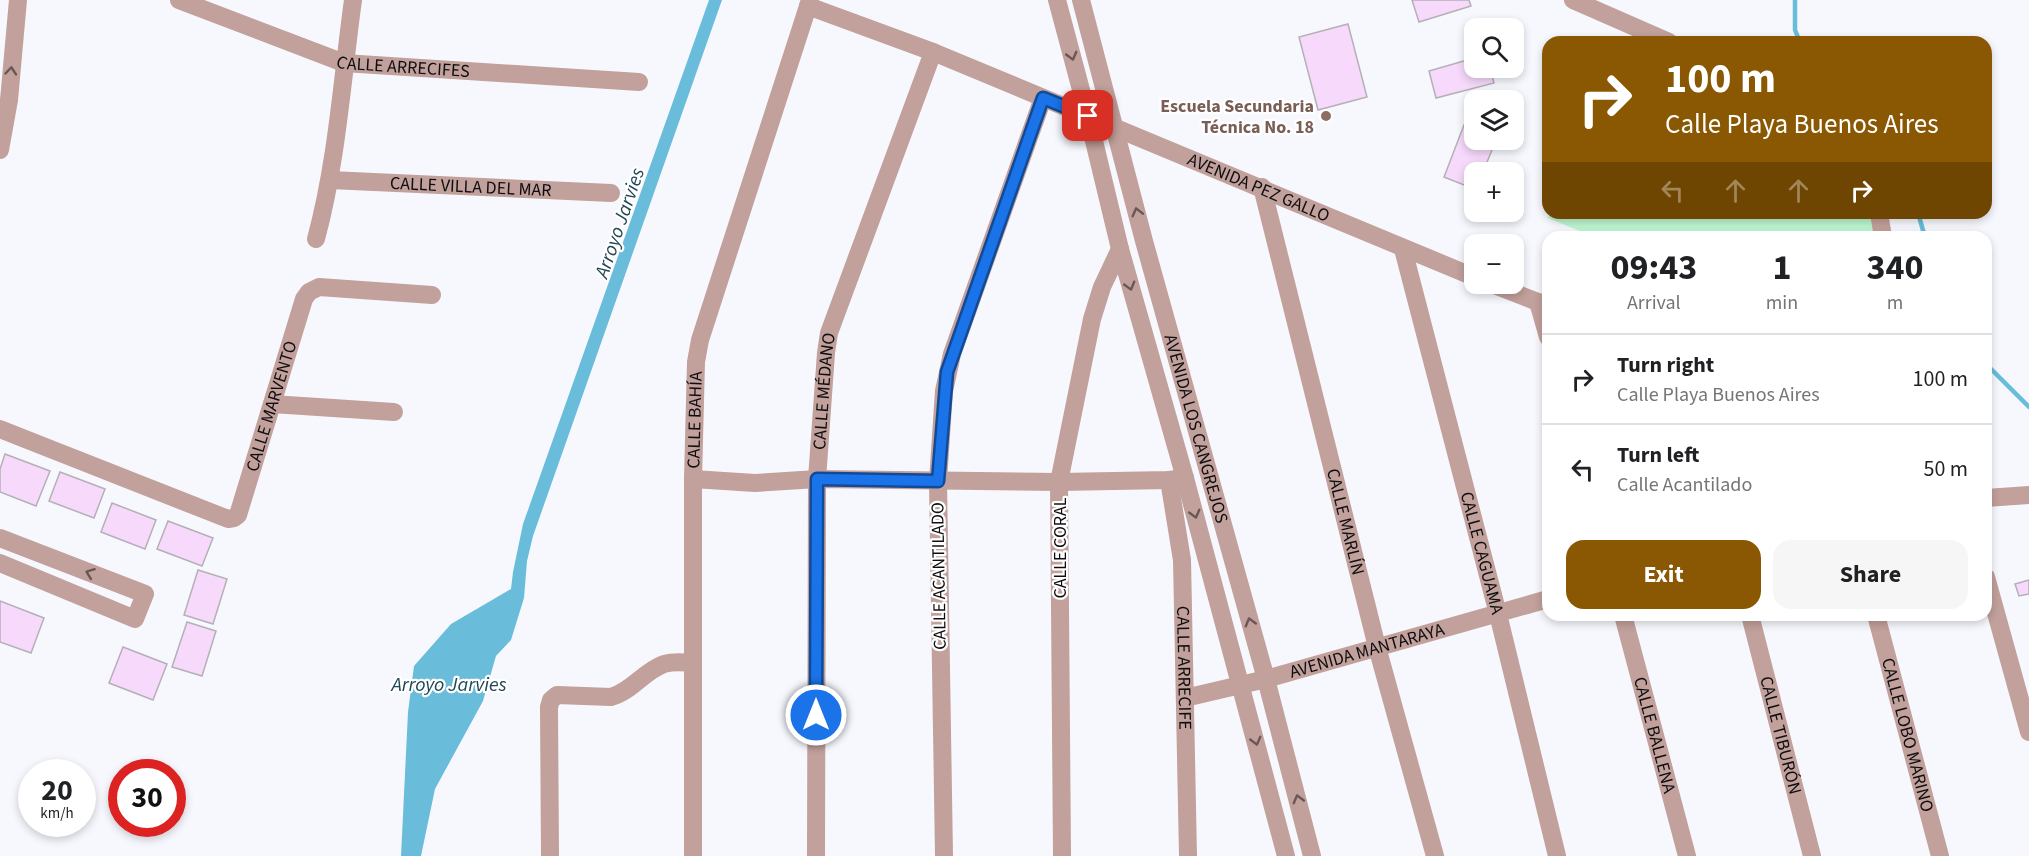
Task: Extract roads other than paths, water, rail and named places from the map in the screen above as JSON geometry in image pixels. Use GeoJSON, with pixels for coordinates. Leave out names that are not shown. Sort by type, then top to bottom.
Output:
{"type":"FeatureCollection","features":[{"type":"Feature","properties":{"kind":"street"},"geometry":{"type":"LineString","coordinates":[[0,150],[9,100],[18,0]]}},
{"type":"Feature","properties":{"kind":"street","name":"CALLE ARRECIFES"},"geometry":{"type":"LineString","coordinates":[[179,0],[344,63],[639,82]]}},
{"type":"Feature","properties":{"kind":"street"},"geometry":{"type":"LineString","coordinates":[[316,239],[330,180],[353,0]]}},
{"type":"Feature","properties":{"kind":"street","name":"AVENIDA LOS CANGREJOS"},"geometry":{"type":"LineString","coordinates":[[1057,0],[1088,116],[1177,479],[1241,685],[1286,856]]}},
{"type":"Feature","properties":{"kind":"street","name":"AVENIDA LOS CANGREJOS"},"geometry":{"type":"LineString","coordinates":[[1081,0],[1150,264],[1266,679],[1312,856]]}},
{"type":"Feature","properties":{"kind":"street"},"geometry":{"type":"LineString","coordinates":[[1573,0],[1655,36]]}},
{"type":"Feature","properties":{"kind":"street","name":"AVENIDA PEZ GALLO"},"geometry":{"type":"LineString","coordinates":[[809,3],[1115,127],[1464,273]]}},
{"type":"Feature","properties":{"kind":"street","name":"CALLE BAHÍA"},"geometry":{"type":"LineString","coordinates":[[693,856],[693,479],[696,362],[700,340],[809,3]]}},
{"type":"Feature","properties":{"kind":"street","name":"CALLE MÉDANO"},"geometry":{"type":"LineString","coordinates":[[816,856],[817,479],[829,333],[933,52]]}},
{"type":"Feature","properties":{"kind":"street","name":"CALLE ACANTILADO"},"geometry":{"type":"LineString","coordinates":[[944,856],[938,481],[947,372],[1043,98]]}},
{"type":"Feature","properties":{"kind":"street","name":"CALLE VILLA DEL MAR"},"geometry":{"type":"LineString","coordinates":[[330,180],[611,193]]}},
{"type":"Feature","properties":{"kind":"street","name":"CALLE MARLÍN"},"geometry":{"type":"LineString","coordinates":[[1262,188],[1377,648],[1435,856]]}},
{"type":"Feature","properties":{"kind":"street","name":"CALLE CORAL"},"geometry":{"type":"LineString","coordinates":[[1062,856],[1059,482],[1092,320],[1102,287],[1120,249]]}},
{"type":"Feature","properties":{"kind":"street","name":"CALLE CAGUAMA"},"geometry":{"type":"LineString","coordinates":[[1403,249],[1498,614],[1557,856]]}},
{"type":"Feature","properties":{"kind":"street","name":"CALLE MARVENTO"},"geometry":{"type":"LineString","coordinates":[[0,429],[228,519],[234,518],[238,515],[304,299],[313,289],[319,287],[432,295]]}},
{"type":"Feature","properties":{"kind":"street"},"geometry":{"type":"LineString","coordinates":[[1518,294],[1542,304]]}},
{"type":"Feature","properties":{"kind":"street"},"geometry":{"type":"LineString","coordinates":[[272,404],[394,412]]}},
{"type":"Feature","properties":{"kind":"street"},"geometry":{"type":"LineString","coordinates":[[693,479],[755,483],[817,479],[1059,482],[1177,479]]}},
{"type":"Feature","properties":{"kind":"street","name":"CALLE ARRECIFE"},"geometry":{"type":"LineString","coordinates":[[1177,479],[1182,560],[1188,856]]}},
{"type":"Feature","properties":{"kind":"street"},"geometry":{"type":"LineString","coordinates":[[1992,498],[2029,495]]}},
{"type":"Feature","properties":{"kind":"street"},"geometry":{"type":"LineString","coordinates":[[0,538],[145,594],[135,619],[0,563]]}},
{"type":"Feature","properties":{"kind":"street"},"geometry":{"type":"LineString","coordinates":[[45,582],[54,558]]}},
{"type":"Feature","properties":{"kind":"street"},"geometry":{"type":"LineString","coordinates":[[1992,599],[2029,732]]}},
{"type":"Feature","properties":{"kind":"street","name":"AVENIDA MANTARAYA"},"geometry":{"type":"LineString","coordinates":[[1185,698],[1266,679],[1542,601]]}},
{"type":"Feature","properties":{"kind":"street","name":"CALLE BALLENA"},"geometry":{"type":"LineString","coordinates":[[1625,621],[1687,856]]}},
{"type":"Feature","properties":{"kind":"street","name":"CALLE TIBURÓN"},"geometry":{"type":"LineString","coordinates":[[1752,621],[1812,856]]}},
{"type":"Feature","properties":{"kind":"street","name":"CALLE LOBO MARINO"},"geometry":{"type":"LineString","coordinates":[[1878,621],[1940,856]]}},
{"type":"Feature","properties":{"kind":"street"},"geometry":{"type":"LineString","coordinates":[[550,856],[549,707],[551,700],[558,695],[611,697],[618,695],[654,669],[674,662],[693,663]]}},
{"type":"Feature","properties":{"kind":"water","name":"Arroyo Jarvies"},"geometry":{"type":"Polygon","coordinates":[[[709,0],[722,0],[533,536],[527,561],[524,598],[511,640],[496,656],[483,701],[435,789],[421,856],[401,856],[408,712],[414,666],[451,624],[511,589],[523,524],[709,0]]]}},
{"type":"Feature","properties":{"kind":"waterway"},"geometry":{"type":"LineString","coordinates":[[1795,0],[1795,30],[1798,36]]}},
{"type":"Feature","properties":{"kind":"waterway"},"geometry":{"type":"LineString","coordinates":[[1920,219],[1923,231]]}},
{"type":"Feature","properties":{"kind":"waterway"},"geometry":{"type":"LineString","coordinates":[[1992,370],[2029,407]]}},
{"type":"Feature","properties":{"kind":"place","name":"Escuela Secundaria Técnica No. 18"},"geometry":{"type":"Point","coordinates":[1326,116]}}]}
